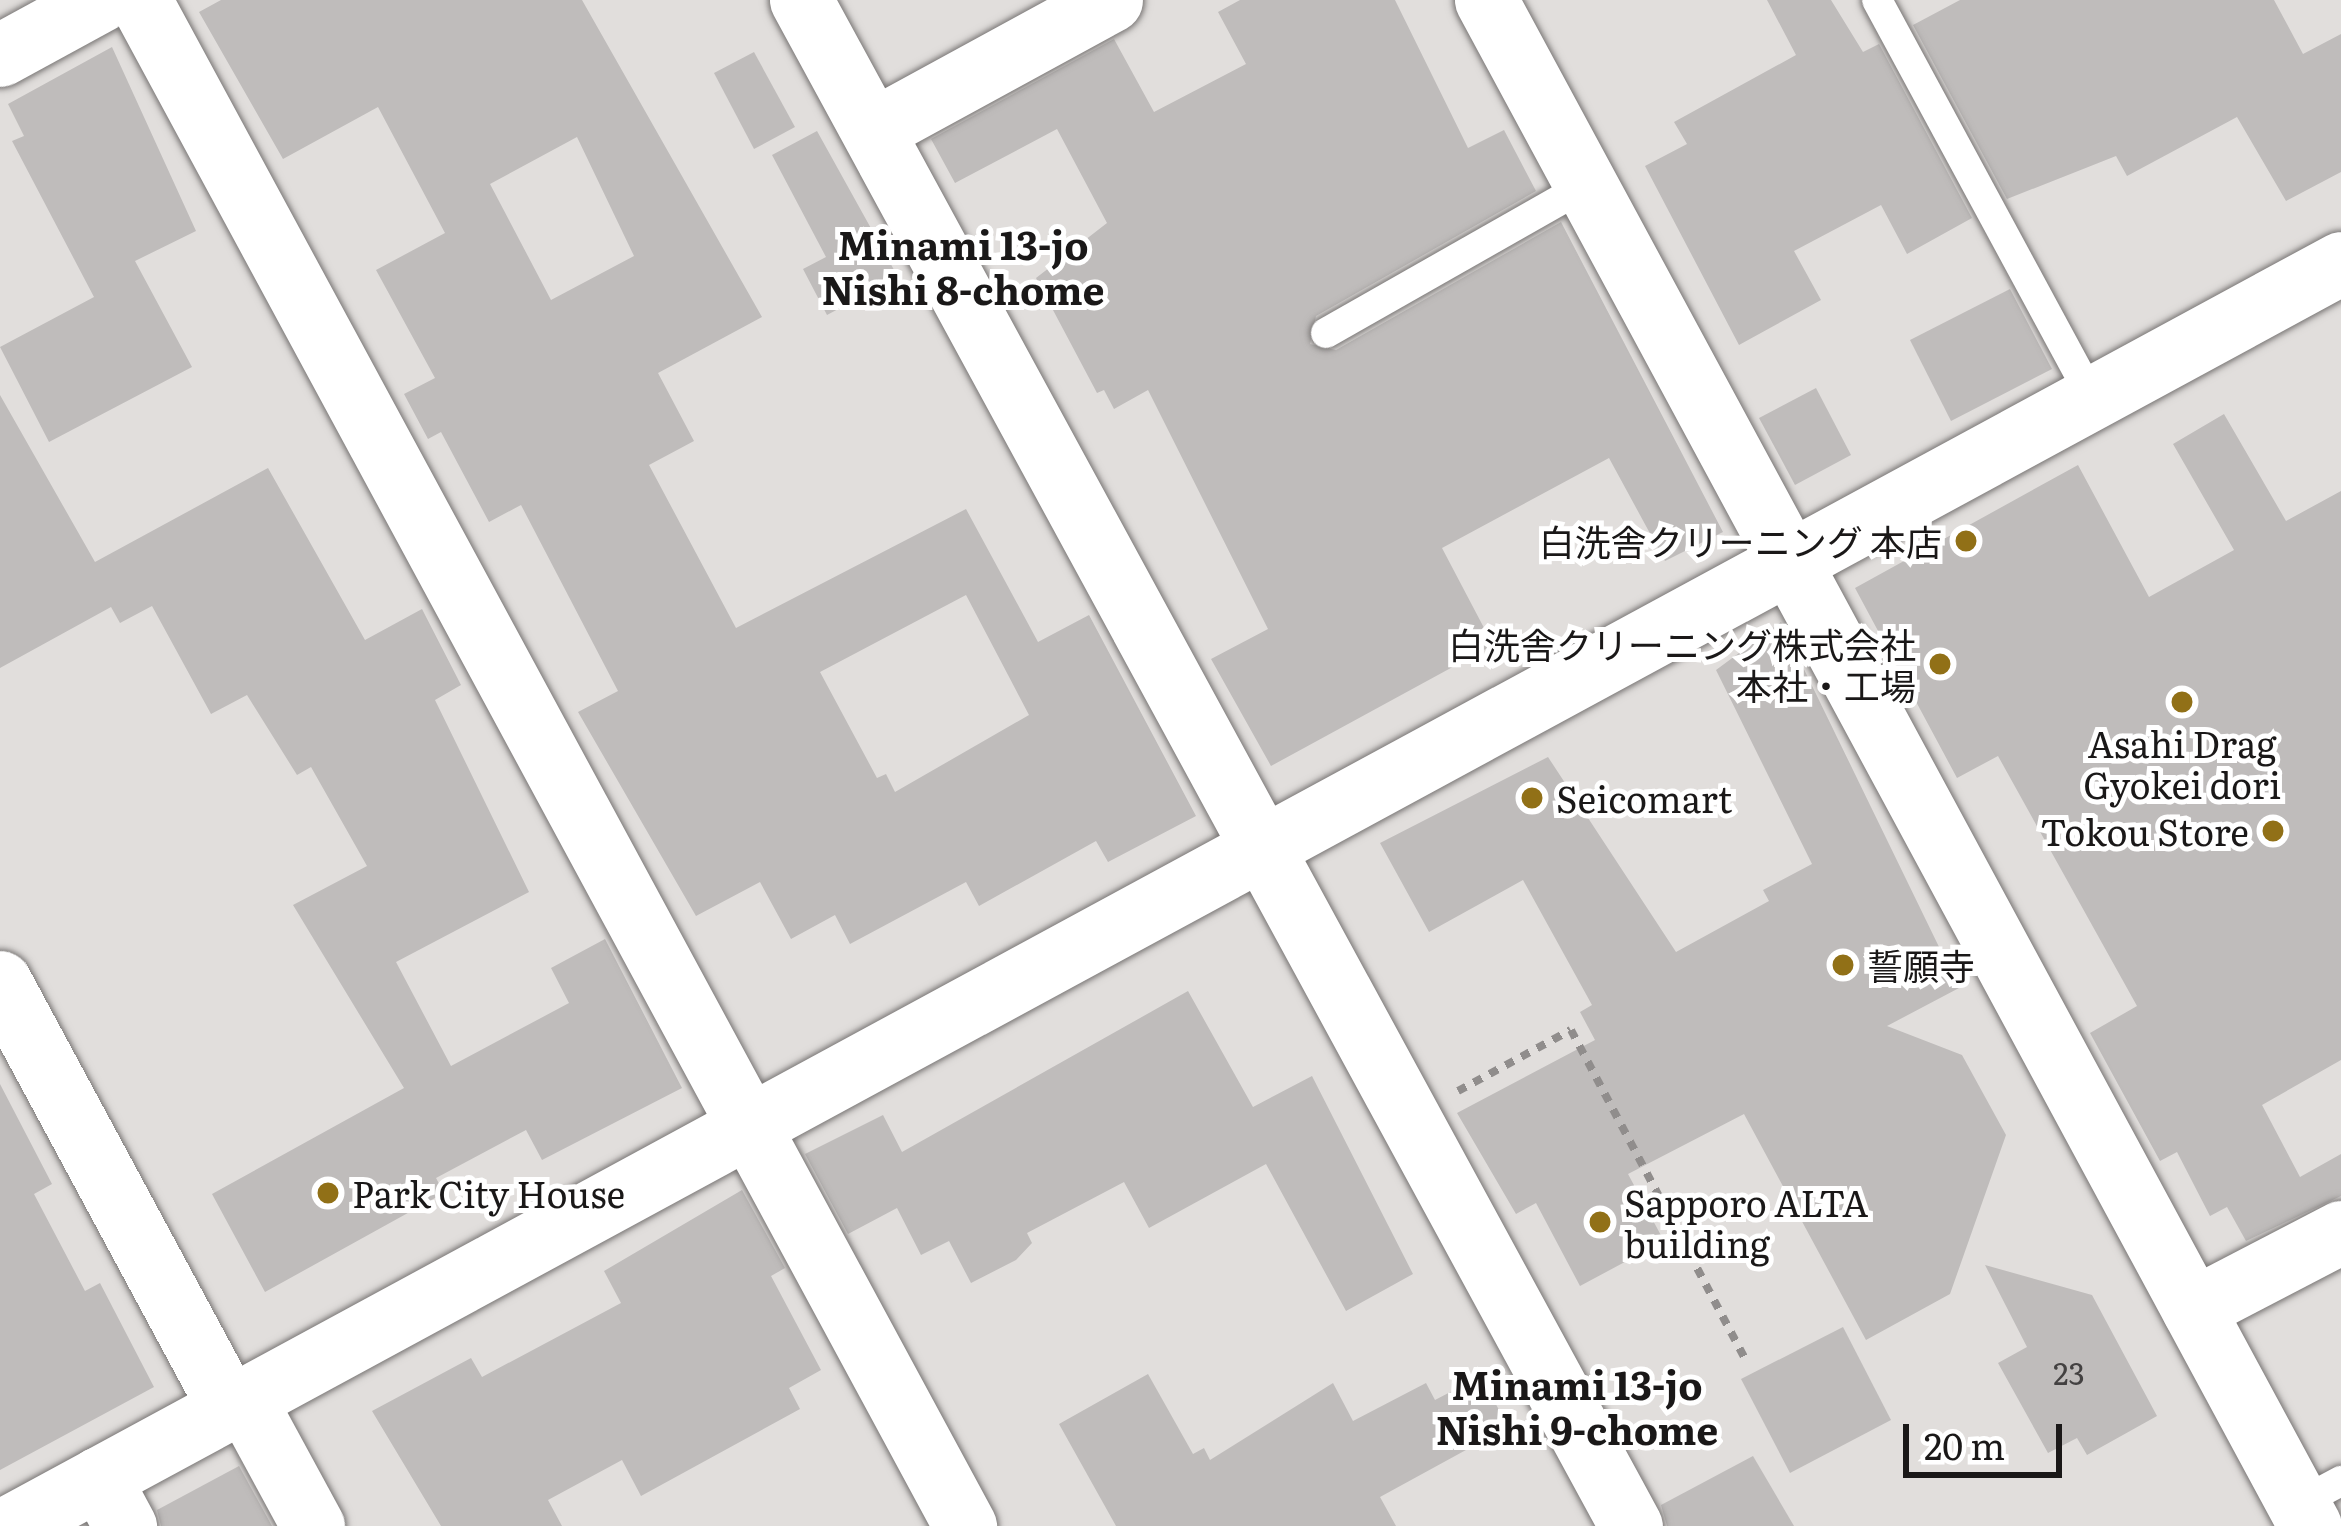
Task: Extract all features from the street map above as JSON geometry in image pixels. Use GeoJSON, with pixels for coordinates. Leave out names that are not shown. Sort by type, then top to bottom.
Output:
{"type":"FeatureCollection","features":[{"type":"Feature","properties":{"kind":"street"},"geometry":{"type":"LineString","coordinates":[[0,55],[101,0]]}},
{"type":"Feature","properties":{"kind":"street"},"geometry":{"type":"LineString","coordinates":[[140,0],[965,1526]]}},
{"type":"Feature","properties":{"kind":"street"},"geometry":{"type":"LineString","coordinates":[[802,0],[1631,1526]]}},
{"type":"Feature","properties":{"kind":"street"},"geometry":{"type":"LineString","coordinates":[[872,130],[1111,0]]}},
{"type":"Feature","properties":{"kind":"street"},"geometry":{"type":"LineString","coordinates":[[1486,0],[2193,1309],[2316,1504]]}},
{"type":"Feature","properties":{"kind":"street"},"geometry":{"type":"LineString","coordinates":[[11,1526],[112,1502],[236,1404],[2341,262]]}},
{"type":"Feature","properties":{"kind":"street"},"geometry":{"type":"LineString","coordinates":[[0,982],[236,1404],[313,1526]]}},
{"type":"Feature","properties":{"kind":"street"},"geometry":{"type":"LineString","coordinates":[[2193,1309],[2341,1232]]}},
{"type":"Feature","properties":{"kind":"lane"},"geometry":{"type":"LineString","coordinates":[[1877,0],[2092,400]]}},
{"type":"Feature","properties":{"kind":"lane"},"geometry":{"type":"LineString","coordinates":[[1326,332],[1587,184]]}},
{"type":"Feature","properties":{"kind":"path"},"geometry":{"type":"LineString","coordinates":[[1441,1100],[1571,1030],[1748,1361]]}},
{"type":"Feature","properties":{"kind":"building"},"geometry":{"type":"Polygon","coordinates":[[[221,0],[582,0],[762,317],[658,373],[694,441],[649,465],[736,628],[966,509],[1038,642],[1089,615],[1196,816],[1108,862],[1096,841],[979,906],[966,882],[850,944],[835,915],[791,939],[760,882],[696,916],[578,712],[618,691],[521,505],[489,522],[441,432],[428,439],[404,394],[435,378],[376,270],[445,233],[378,107],[283,159],[199,12],[221,0]],[[577,137],[490,184],[551,300],[634,256],[577,137]],[[966,595],[820,672],[877,778],[886,774],[895,792],[1029,715],[966,595]]]}},
{"type":"Feature","properties":{"kind":"building"},"geometry":{"type":"Polygon","coordinates":[[[1240,0],[1395,0],[1468,148],[1504,130],[1536,191],[1316,316],[1310,344],[1336,350],[1561,222],[1723,532],[1665,561],[1609,458],[1442,548],[1493,645],[1271,766],[1211,659],[1268,629],[1148,390],[1114,409],[1104,390],[1097,393],[1036,278],[1107,223],[1057,129],[955,183],[931,139],[1114,39],[1154,112],[1246,64],[1218,12],[1240,0]]]}},
{"type":"Feature","properties":{"kind":"building"},"geometry":{"type":"Polygon","coordinates":[[[1767,0],[1831,0],[1863,52],[1879,44],[1972,218],[1907,254],[1881,205],[1794,251],[1821,300],[1739,345],[1645,166],[1687,144],[1674,122],[1796,55],[1767,0]]]}},
{"type":"Feature","properties":{"kind":"building"},"geometry":{"type":"Polygon","coordinates":[[[1960,0],[2274,0],[2303,54],[2341,34],[2341,172],[2286,201],[2237,117],[2127,176],[2116,156],[2007,199],[1913,25],[1960,0]]]}},
{"type":"Feature","properties":{"kind":"building"},"geometry":{"type":"Polygon","coordinates":[[[112,47],[196,231],[135,261],[192,367],[49,442],[0,347],[94,297],[12,141],[24,136],[8,104],[112,47]]]}},
{"type":"Feature","properties":{"kind":"building"},"geometry":{"type":"Polygon","coordinates":[[[754,52],[795,127],[754,149],[714,73],[754,52]]]}},
{"type":"Feature","properties":{"kind":"building"},"geometry":{"type":"Polygon","coordinates":[[[817,131],[898,277],[827,315],[803,269],[826,257],[772,155],[817,131]]]}},
{"type":"Feature","properties":{"kind":"building"},"geometry":{"type":"Polygon","coordinates":[[[2010,289],[2052,369],[1951,421],[1910,340],[2010,289]]]}},
{"type":"Feature","properties":{"kind":"building"},"geometry":{"type":"Polygon","coordinates":[[[1816,388],[1851,455],[1795,485],[1759,418],[1816,388]]]}},
{"type":"Feature","properties":{"kind":"building"},"geometry":{"type":"Polygon","coordinates":[[[0,395],[95,562],[268,468],[365,640],[422,609],[461,685],[435,700],[529,892],[396,962],[451,1066],[569,1003],[551,968],[605,939],[682,1088],[542,1160],[526,1130],[436,1178],[444,1193],[265,1292],[212,1194],[404,1088],[293,905],[367,866],[311,767],[297,775],[247,695],[211,714],[152,606],[120,623],[111,607],[0,668],[0,395]]]}},
{"type":"Feature","properties":{"kind":"building"},"geometry":{"type":"Polygon","coordinates":[[[2224,414],[2286,521],[2341,491],[2341,1060],[2262,1105],[2300,1177],[2341,1154],[2341,1196],[2246,1241],[2227,1207],[2210,1216],[2177,1152],[2160,1161],[2090,1033],[2137,1006],[1998,756],[1957,778],[1855,588],[2078,465],[2149,597],[2234,550],[2173,444],[2224,414]]]}},
{"type":"Feature","properties":{"kind":"building"},"geometry":{"type":"Polygon","coordinates":[[[1781,622],[1959,988],[1887,1026],[1962,1055],[2006,1135],[1950,1294],[1866,1340],[1744,1114],[1628,1174],[1664,1241],[1580,1286],[1536,1203],[1516,1214],[1457,1113],[1595,1040],[1580,1012],[1592,1005],[1523,880],[1429,932],[1380,843],[1548,757],[1676,952],[1769,901],[1763,890],[1812,864],[1716,670],[1781,622]]]}},
{"type":"Feature","properties":{"kind":"building"},"geometry":{"type":"Polygon","coordinates":[[[1188,991],[1253,1107],[1312,1076],[1413,1274],[1346,1311],[1266,1164],[1149,1228],[1124,1182],[1027,1233],[1032,1243],[1016,1260],[971,1283],[949,1241],[921,1255],[897,1208],[848,1234],[805,1154],[883,1115],[902,1152],[1188,991]]]}},
{"type":"Feature","properties":{"kind":"building"},"geometry":{"type":"Polygon","coordinates":[[[0,1084],[52,1184],[34,1194],[85,1291],[100,1283],[154,1387],[0,1470],[0,1084]]]}},
{"type":"Feature","properties":{"kind":"building"},"geometry":{"type":"Polygon","coordinates":[[[742,1190],[785,1268],[771,1276],[821,1370],[789,1388],[800,1409],[641,1496],[622,1460],[548,1500],[562,1526],[441,1526],[372,1411],[471,1358],[482,1377],[621,1303],[604,1271],[742,1190]]]}},
{"type":"Feature","properties":{"kind":"building"},"geometry":{"type":"Polygon","coordinates":[[[1985,1265],[2092,1295],[2157,1416],[2087,1455],[2077,1438],[2048,1453],[1998,1363],[2027,1347],[1985,1265]]]}},
{"type":"Feature","properties":{"kind":"building"},"geometry":{"type":"Polygon","coordinates":[[[1843,1327],[1891,1420],[1790,1473],[1741,1379],[1843,1327]]]}},
{"type":"Feature","properties":{"kind":"building"},"geometry":{"type":"Polygon","coordinates":[[[1148,1374],[1193,1454],[1204,1448],[1210,1460],[1333,1383],[1353,1421],[1426,1383],[1435,1400],[1481,1376],[1508,1427],[1380,1497],[1396,1526],[1116,1526],[1059,1424],[1148,1374]]]}},
{"type":"Feature","properties":{"kind":"building"},"geometry":{"type":"Polygon","coordinates":[[[1753,1456],[1794,1526],[1667,1526],[1661,1505],[1753,1456]]]}},
{"type":"Feature","properties":{"kind":"building"},"geometry":{"type":"Polygon","coordinates":[[[239,1466],[272,1526],[161,1526],[157,1510],[239,1466]]]}},
{"type":"Feature","properties":{"kind":"place","name":"白洗舎クリーニング 本店"},"geometry":{"type":"Point","coordinates":[1966,541]}},
{"type":"Feature","properties":{"kind":"place","name":"白洗舎クリーニング株式会社 本社・工場"},"geometry":{"type":"Point","coordinates":[1940,664]}},
{"type":"Feature","properties":{"kind":"place","name":"Asahi Drag Gyokei dori"},"geometry":{"type":"Point","coordinates":[2182,702]}},
{"type":"Feature","properties":{"kind":"place","name":"Seicomart"},"geometry":{"type":"Point","coordinates":[1532,798]}},
{"type":"Feature","properties":{"kind":"place","name":"Tokou Store"},"geometry":{"type":"Point","coordinates":[2273,831]}},
{"type":"Feature","properties":{"kind":"place","name":"誓願寺"},"geometry":{"type":"Point","coordinates":[1843,965]}},
{"type":"Feature","properties":{"kind":"place","name":"Park City House"},"geometry":{"type":"Point","coordinates":[328,1193]}},
{"type":"Feature","properties":{"kind":"place","name":"Sapporo ALTA building"},"geometry":{"type":"Point","coordinates":[1600,1222]}},
{"type":"Feature","properties":{"kind":"district","name":"Minami 13-jo Nishi 8-chome"},"geometry":{"type":"Point","coordinates":[963,266]}},
{"type":"Feature","properties":{"kind":"district","name":"Minami 13-jo Nishi 9-chome"},"geometry":{"type":"Point","coordinates":[1577,1406]}}]}
